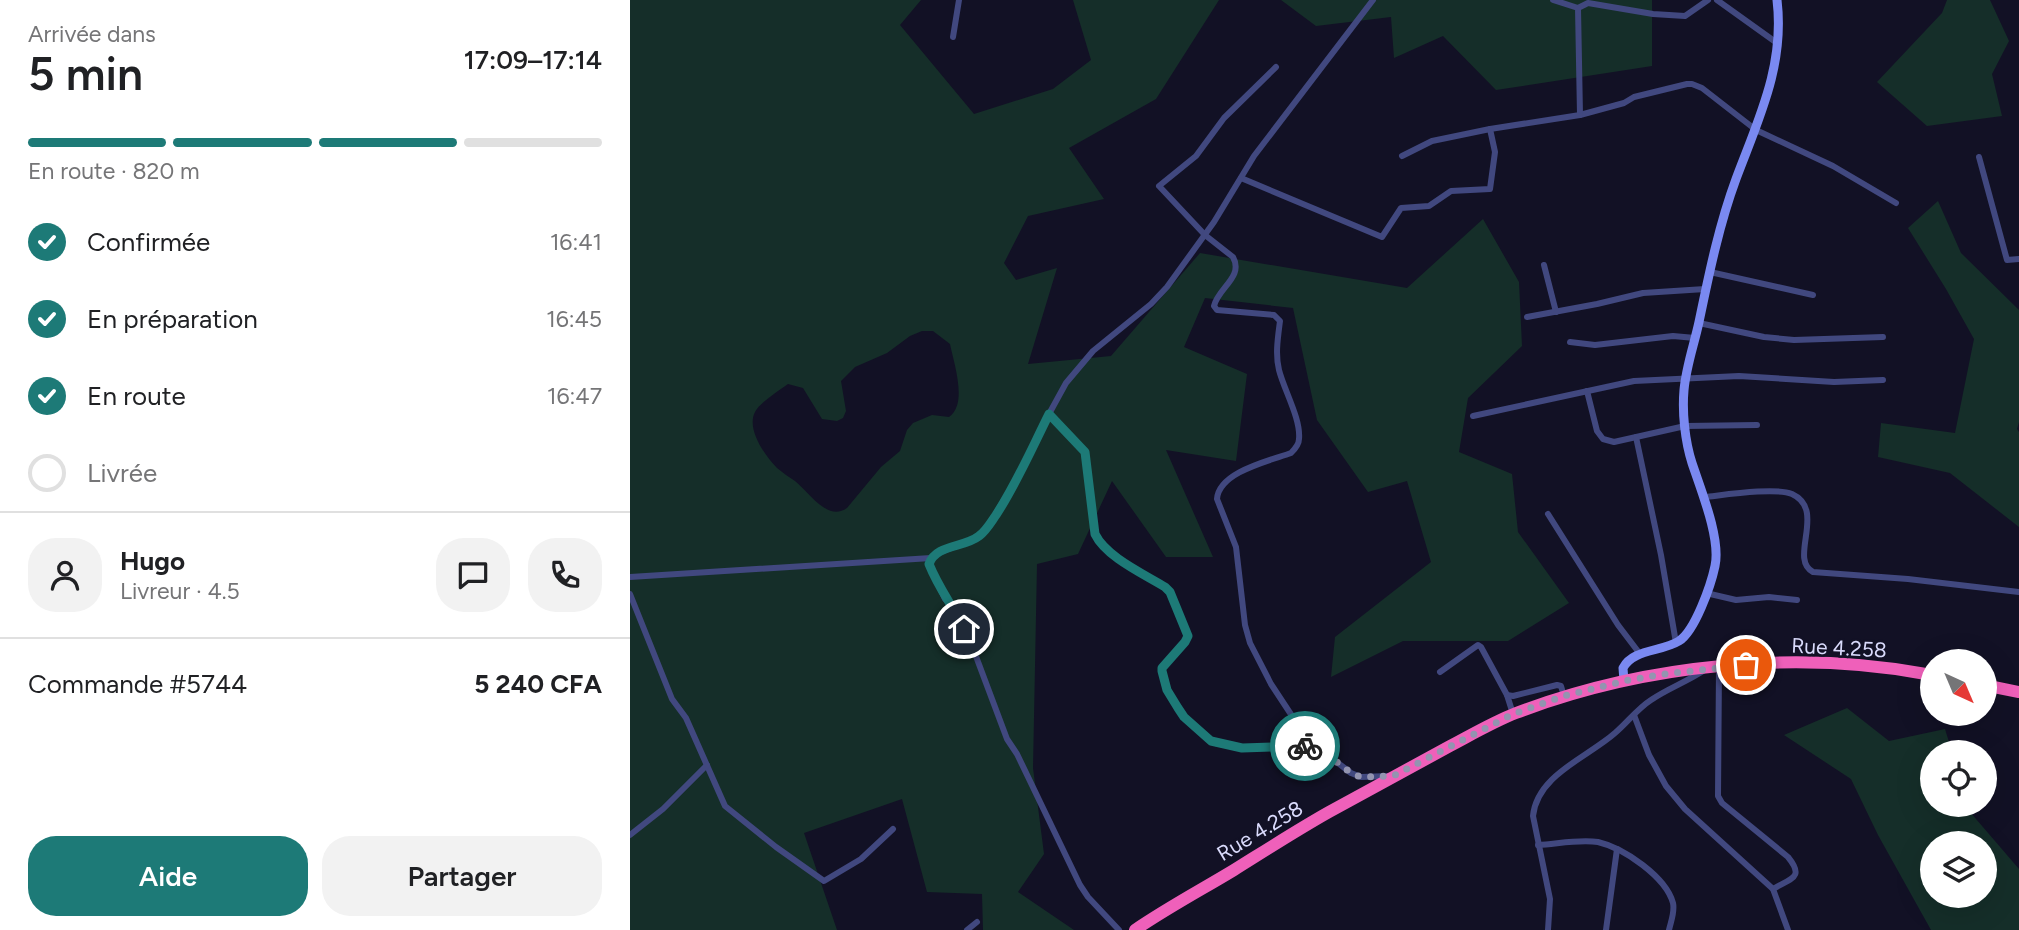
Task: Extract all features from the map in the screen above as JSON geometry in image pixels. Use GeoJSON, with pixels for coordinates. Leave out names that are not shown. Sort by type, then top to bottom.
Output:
{"type":"FeatureCollection","features":[{"type":"Feature","properties":{"kind":"highway","name":"Rue 4.258"},"geometry":{"type":"LineString","coordinates":[[1135,930],[1282,839],[1393,776],[1513,714],[1564,696],[1624,681],[1713,668],[1789,663],[1830,664],[1920,673]]}},
{"type":"Feature","properties":{"kind":"highway"},"geometry":{"type":"LineString","coordinates":[[1997,688],[2019,692]]}},
{"type":"Feature","properties":{"kind":"street"},"geometry":{"type":"LineString","coordinates":[[953,37],[959,0]]}},
{"type":"Feature","properties":{"kind":"street"},"geometry":{"type":"LineString","coordinates":[[1119,930],[1080,885],[1017,754],[1007,739],[974,651],[929,564],[937,553],[978,537],[987,528],[1021,472],[1049,414],[1072,375],[1106,340],[1152,304],[1167,287],[1205,235],[1270,134],[1373,0]]}},
{"type":"Feature","properties":{"kind":"street"},"geometry":{"type":"LineString","coordinates":[[1553,0],[1578,8],[1588,3],[1653,14],[1685,16],[1708,0]]}},
{"type":"Feature","properties":{"kind":"street"},"geometry":{"type":"LineString","coordinates":[[1717,0],[1777,43]]}},
{"type":"Feature","properties":{"kind":"street"},"geometry":{"type":"LineString","coordinates":[[1624,681],[1622,673],[1626,663],[1640,654],[1676,643],[1683,638],[1692,626],[1715,565],[1716,556],[1705,497],[1689,452],[1684,391],[1705,289],[1726,211],[1770,87],[1779,25],[1777,0]]}},
{"type":"Feature","properties":{"kind":"street"},"geometry":{"type":"LineString","coordinates":[[1578,8],[1580,115]]}},
{"type":"Feature","properties":{"kind":"street"},"geometry":{"type":"LineString","coordinates":[[1276,67],[1224,118],[1196,156],[1158,186],[1205,235],[1236,262],[1237,268],[1233,277],[1216,298],[1214,306],[1217,310],[1274,315],[1279,321],[1278,369],[1296,421],[1299,438],[1296,447],[1291,453],[1248,468],[1228,480],[1217,492],[1217,499],[1236,547],[1245,625],[1250,643],[1271,684],[1316,746],[1351,773],[1361,777],[1393,776]]}},
{"type":"Feature","properties":{"kind":"street"},"geometry":{"type":"LineString","coordinates":[[1402,156],[1432,141],[1580,115],[1624,103],[1634,97],[1692,84],[1702,88],[1756,130],[1833,166],[1896,203]]}},
{"type":"Feature","properties":{"kind":"street"},"geometry":{"type":"LineString","coordinates":[[1241,178],[1382,236],[1401,208],[1429,206],[1451,191],[1490,189],[1495,152],[1490,129]]}},
{"type":"Feature","properties":{"kind":"street"},"geometry":{"type":"LineString","coordinates":[[1979,157],[2007,260],[2019,259]]}},
{"type":"Feature","properties":{"kind":"street"},"geometry":{"type":"LineString","coordinates":[[1544,265],[1556,312]]}},
{"type":"Feature","properties":{"kind":"street"},"geometry":{"type":"LineString","coordinates":[[1710,272],[1813,295]]}},
{"type":"Feature","properties":{"kind":"street"},"geometry":{"type":"LineString","coordinates":[[1527,317],[1643,293],[1705,289]]}},
{"type":"Feature","properties":{"kind":"street"},"geometry":{"type":"LineString","coordinates":[[1699,323],[1764,337],[1794,340],[1883,337]]}},
{"type":"Feature","properties":{"kind":"street"},"geometry":{"type":"LineString","coordinates":[[1570,342],[1595,345],[1673,336],[1695,338]]}},
{"type":"Feature","properties":{"kind":"street"},"geometry":{"type":"LineString","coordinates":[[1473,416],[1634,380],[1739,376],[1834,382],[1883,380]]}},
{"type":"Feature","properties":{"kind":"street"},"geometry":{"type":"LineString","coordinates":[[1587,391],[1597,431],[1602,439],[1614,442],[1685,426],[1757,425]]}},
{"type":"Feature","properties":{"kind":"street"},"geometry":{"type":"LineString","coordinates":[[1049,414],[1085,452],[1098,541],[1170,592],[1188,636],[1162,671],[1167,690],[1184,717],[1215,743],[1242,748],[1316,746]]}},
{"type":"Feature","properties":{"kind":"street"},"geometry":{"type":"LineString","coordinates":[[1636,437],[1676,643]]}},
{"type":"Feature","properties":{"kind":"street"},"geometry":{"type":"LineString","coordinates":[[1705,497],[1743,492],[1782,492],[1796,496],[1808,517],[1804,560],[1813,572],[1908,579],[2019,592]]}},
{"type":"Feature","properties":{"kind":"street"},"geometry":{"type":"LineString","coordinates":[[1548,514],[1618,625],[1640,654]]}},
{"type":"Feature","properties":{"kind":"street"},"geometry":{"type":"LineString","coordinates":[[630,577],[931,558]]}},
{"type":"Feature","properties":{"kind":"street"},"geometry":{"type":"LineString","coordinates":[[1706,593],[1736,600],[1769,597],[1797,600]]}},
{"type":"Feature","properties":{"kind":"street"},"geometry":{"type":"LineString","coordinates":[[630,594],[672,699],[686,718],[726,806],[776,847],[824,881],[861,859],[893,829]]}},
{"type":"Feature","properties":{"kind":"street"},"geometry":{"type":"LineString","coordinates":[[1440,672],[1478,645],[1507,695],[1513,714]]}},
{"type":"Feature","properties":{"kind":"street"},"geometry":{"type":"LineString","coordinates":[[1548,930],[1550,899],[1533,816],[1541,794],[1557,776],[1608,739],[1653,699],[1713,668],[1718,796],[1722,803],[1788,857],[1797,868],[1794,877],[1773,889]]}},
{"type":"Feature","properties":{"kind":"street"},"geometry":{"type":"LineString","coordinates":[[1507,695],[1513,696],[1557,685],[1561,686],[1564,696]]}},
{"type":"Feature","properties":{"kind":"street"},"geometry":{"type":"LineString","coordinates":[[1634,715],[1649,755],[1666,786],[1685,809],[1773,889],[1788,930]]}},
{"type":"Feature","properties":{"kind":"street"},"geometry":{"type":"LineString","coordinates":[[630,835],[663,808],[707,765]]}},
{"type":"Feature","properties":{"kind":"street"},"geometry":{"type":"LineString","coordinates":[[1538,845],[1588,841],[1601,843],[1628,854],[1664,886],[1674,907],[1669,930]]}},
{"type":"Feature","properties":{"kind":"street"},"geometry":{"type":"LineString","coordinates":[[1606,930],[1617,849]]}},
{"type":"Feature","properties":{"kind":"street"},"geometry":{"type":"LineString","coordinates":[[967,930],[976,922]]}},
{"type":"Feature","properties":{"kind":"green space"},"geometry":{"type":"Polygon","coordinates":[[[630,0],[921,0],[900,25],[974,114],[1053,89],[1091,60],[1073,0],[1219,0],[1156,99],[1069,148],[1104,199],[1028,216],[1004,263],[1016,280],[1057,268],[1028,364],[1111,356],[1200,253],[1407,288],[1483,219],[1519,282],[1522,346],[1468,398],[1459,452],[1512,474],[1518,532],[1569,603],[1508,641],[1403,641],[1331,677],[1335,637],[1431,562],[1407,481],[1368,492],[1317,420],[1293,308],[1205,298],[1184,347],[1247,374],[1236,461],[1166,450],[1213,557],[1166,557],[1112,481],[1078,554],[1037,564],[1033,768],[1044,854],[1018,892],[1074,930],[983,930],[982,894],[927,892],[902,799],[804,833],[837,930],[630,930],[630,0]],[[922,331],[910,336],[887,353],[855,367],[841,381],[846,411],[843,418],[837,421],[822,419],[803,388],[788,384],[770,397],[757,408],[753,419],[755,434],[767,457],[825,509],[840,511],[847,508],[881,467],[900,451],[907,430],[913,423],[932,415],[949,417],[955,411],[959,393],[950,344],[933,331],[922,331]]]}},
{"type":"Feature","properties":{"kind":"green space"},"geometry":{"type":"Polygon","coordinates":[[[1281,0],[1652,0],[1652,66],[1496,90],[1443,36],[1394,58],[1391,17],[1316,26],[1281,0]]]}},
{"type":"Feature","properties":{"kind":"green space"},"geometry":{"type":"Polygon","coordinates":[[[1947,0],[1990,0],[2009,41],[1992,74],[2002,116],[1927,126],[1877,82],[1942,13],[1947,0]]]}},
{"type":"Feature","properties":{"kind":"green space"},"geometry":{"type":"Polygon","coordinates":[[[1938,201],[1961,253],[2019,310],[2019,527],[1950,473],[1878,457],[1881,423],[1955,433],[1974,339],[1908,228],[1938,201]]]}},
{"type":"Feature","properties":{"kind":"green space"},"geometry":{"type":"Polygon","coordinates":[[[1847,708],[1889,741],[1945,729],[1948,740],[1920,740],[1920,817],[1974,817],[1986,831],[1920,831],[1920,908],[1997,908],[1997,843],[2019,869],[2019,930],[1931,930],[1878,835],[1851,779],[1784,735],[1847,708]]]}},
{"type":"Feature","properties":{"kind":"way so far"},"geometry":{"type":"LineString","coordinates":[[1305,746],[1316,746],[1351,773],[1361,777],[1393,776],[1513,714],[1564,696],[1664,674],[1746,665]]}},
{"type":"Feature","properties":{"kind":"route"},"geometry":{"type":"LineString","coordinates":[[964,629],[933,574],[929,564],[931,558],[937,553],[978,537],[987,528],[1021,472],[1049,414],[1085,452],[1098,541],[1126,564],[1170,592],[1188,636],[1162,671],[1167,690],[1184,717],[1215,743],[1242,748],[1305,746]]}}]}
